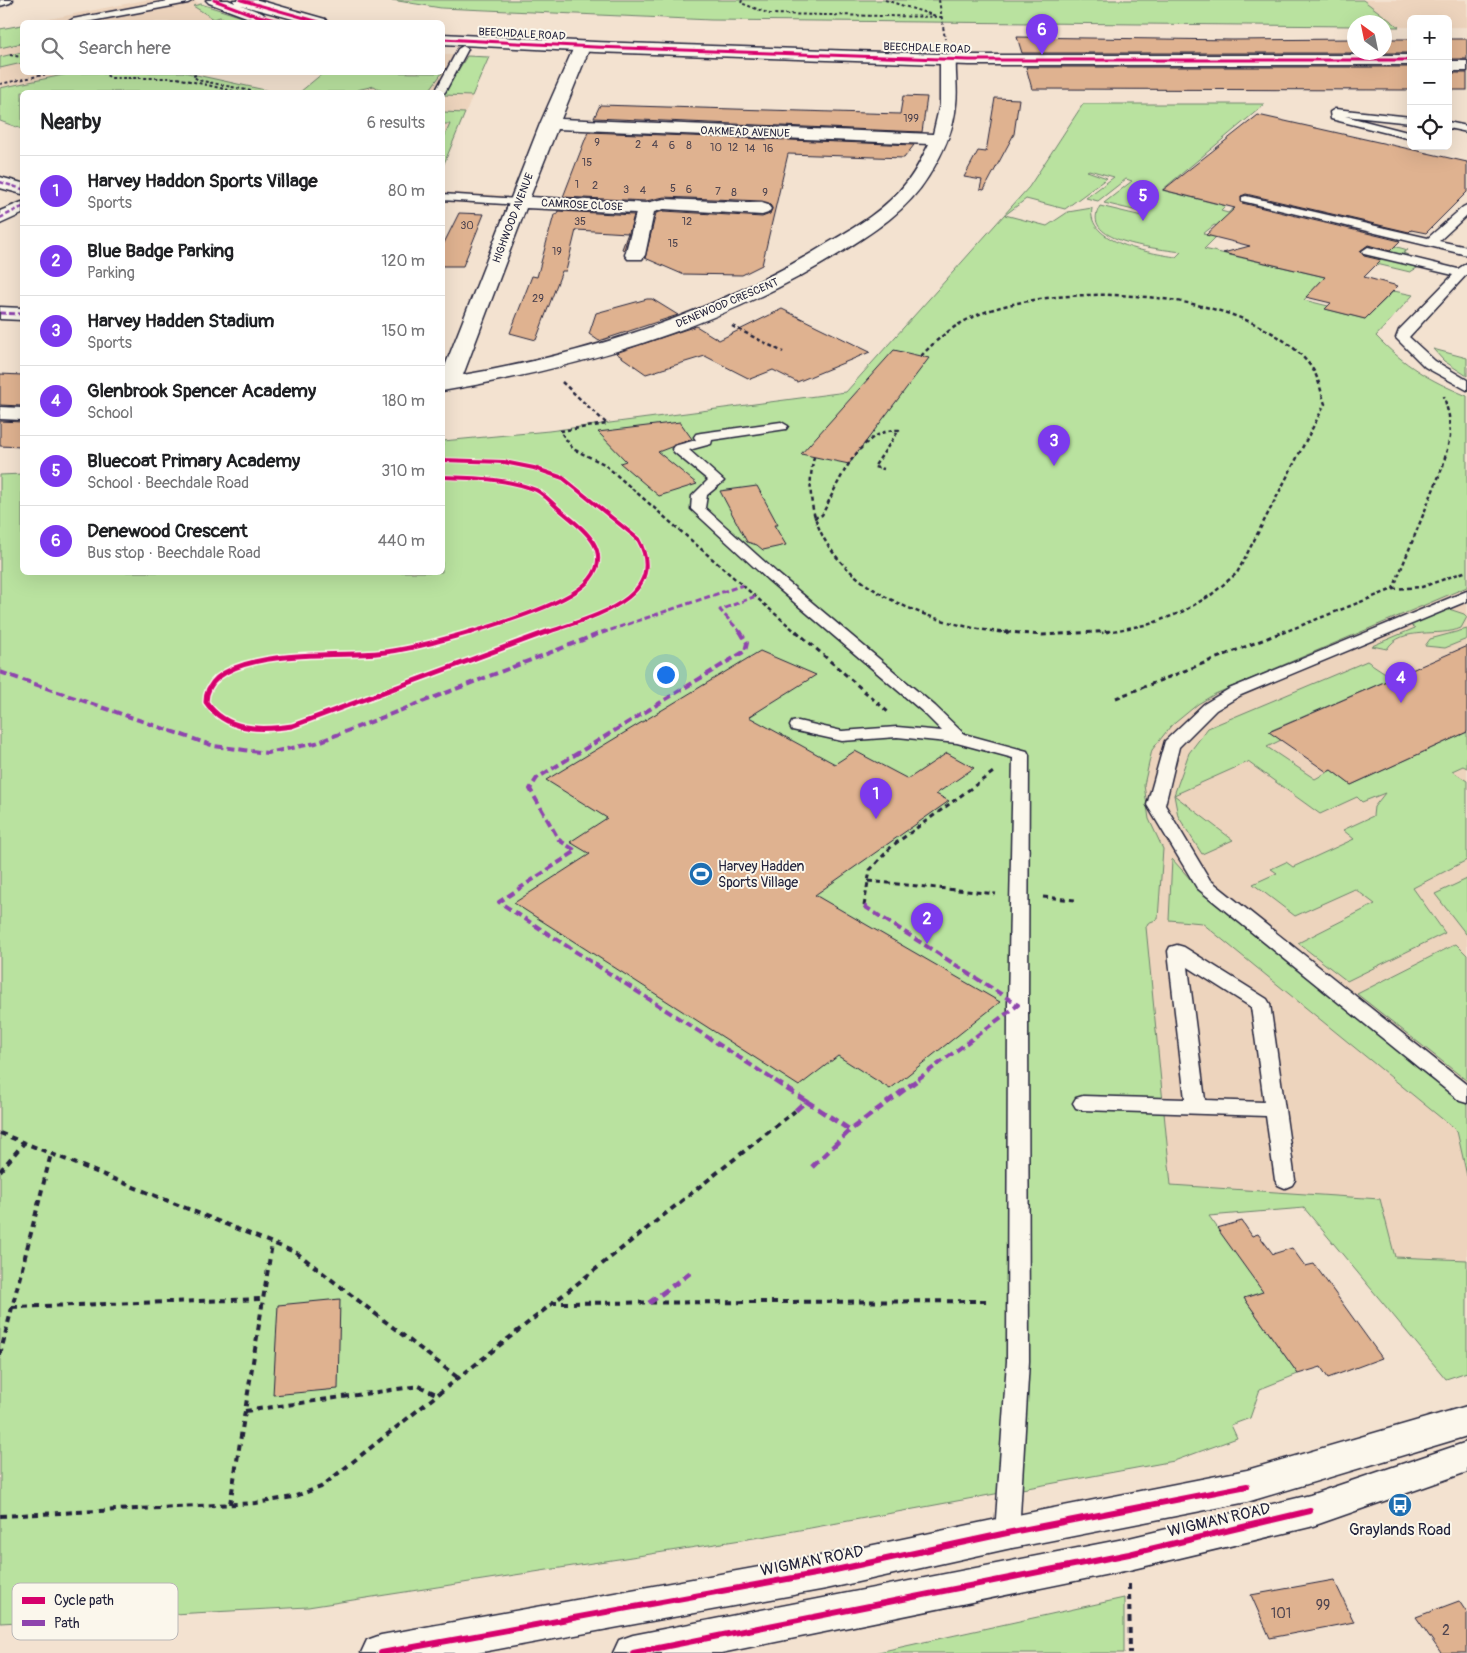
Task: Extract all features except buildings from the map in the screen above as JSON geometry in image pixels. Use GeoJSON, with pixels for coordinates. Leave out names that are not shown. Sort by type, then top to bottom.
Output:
{"type":"FeatureCollection","features":[{"type":"Feature","properties":{"kind":"street"},"geometry":{"type":"LineString","coordinates":[[0,1],[5,0]]}},
{"type":"Feature","properties":{"kind":"street"},"geometry":{"type":"LineString","coordinates":[[214,0],[251,14],[275,20]]}},
{"type":"Feature","properties":{"kind":"street"},"geometry":{"type":"LineString","coordinates":[[241,0],[312,20]]}},
{"type":"Feature","properties":{"kind":"street","name":"BEECHDALE ROAD"},"geometry":{"type":"LineString","coordinates":[[445,39],[752,61],[1407,66]]}},
{"type":"Feature","properties":{"kind":"street","name":"BEECHDALE ROAD"},"geometry":{"type":"LineString","coordinates":[[445,47],[580,50]]}},
{"type":"Feature","properties":{"kind":"street","name":"HIGHWOOD AVENUE"},"geometry":{"type":"LineString","coordinates":[[446,384],[580,50]]}},
{"type":"Feature","properties":{"kind":"street","name":"BEECHDALE ROAD"},"geometry":{"type":"LineString","coordinates":[[948,62],[1407,60]]}},
{"type":"Feature","properties":{"kind":"street"},"geometry":{"type":"LineString","coordinates":[[1452,61],[1467,61]]}},
{"type":"Feature","properties":{"kind":"street","name":"DENEWOOD CRESCENT"},"geometry":{"type":"LineString","coordinates":[[446,384],[543,364],[646,337],[762,289],[805,268],[868,226],[897,203],[919,180],[940,139],[948,104],[948,62]]}},
{"type":"Feature","properties":{"kind":"street"},"geometry":{"type":"LineString","coordinates":[[1452,66],[1467,66]]}},
{"type":"Feature","properties":{"kind":"street","name":"OAKMEAD AVENUE"},"geometry":{"type":"LineString","coordinates":[[550,124],[940,139]]}},
{"type":"Feature","properties":{"kind":"street"},"geometry":{"type":"LineString","coordinates":[[0,182],[20,188]]}},
{"type":"Feature","properties":{"kind":"street","name":"CAMROSE CLOSE"},"geometry":{"type":"LineString","coordinates":[[519,202],[646,208],[664,204],[762,209]]}},
{"type":"Feature","properties":{"kind":"street"},"geometry":{"type":"LineString","coordinates":[[0,218],[20,208]]}},
{"type":"Feature","properties":{"kind":"street"},"geometry":{"type":"LineString","coordinates":[[635,255],[646,208]]}},
{"type":"Feature","properties":{"kind":"street"},"geometry":{"type":"LineString","coordinates":[[0,313],[20,314]]}},
{"type":"Feature","properties":{"kind":"street"},"geometry":{"type":"LineString","coordinates":[[0,413],[20,414]]}},
{"type":"Feature","properties":{"kind":"street","name":"WIGMAN ROAD"},"geometry":{"type":"LineString","coordinates":[[381,1653],[826,1572],[1007,1533],[1247,1486],[1467,1421]]}},
{"type":"Feature","properties":{"kind":"street","name":"WIGMAN ROAD"},"geometry":{"type":"LineString","coordinates":[[633,1653],[1129,1554],[1310,1511],[1467,1457]]}},
{"type":"Feature","properties":{"kind":"street"},"geometry":{"type":"LineString","coordinates":[[1007,1533],[1023,1575]]}},
{"type":"Feature","properties":{"kind":"lane"},"geometry":{"type":"LineString","coordinates":[[84,20],[188,0]]}},
{"type":"Feature","properties":{"kind":"lane"},"geometry":{"type":"LineString","coordinates":[[128,12],[140,20]]}},
{"type":"Feature","properties":{"kind":"lane"},"geometry":{"type":"LineString","coordinates":[[441,90],[463,49]]}},
{"type":"Feature","properties":{"kind":"lane"},"geometry":{"type":"LineString","coordinates":[[1407,120],[1335,112],[1335,117],[1407,135]]}},
{"type":"Feature","properties":{"kind":"lane"},"geometry":{"type":"LineString","coordinates":[[1452,126],[1467,129]]}},
{"type":"Feature","properties":{"kind":"lane"},"geometry":{"type":"LineString","coordinates":[[1452,131],[1467,129]]}},
{"type":"Feature","properties":{"kind":"lane"},"geometry":{"type":"LineString","coordinates":[[445,197],[519,202]]}},
{"type":"Feature","properties":{"kind":"lane"},"geometry":{"type":"LineString","coordinates":[[1246,199],[1467,251]]}},
{"type":"Feature","properties":{"kind":"lane"},"geometry":{"type":"LineString","coordinates":[[1431,242],[1467,209]]}},
{"type":"Feature","properties":{"kind":"lane"},"geometry":{"type":"LineString","coordinates":[[1368,251],[1463,270]]}},
{"type":"Feature","properties":{"kind":"lane"},"geometry":{"type":"LineString","coordinates":[[1463,270],[1404,333],[1402,338],[1430,364],[1467,386]]}},
{"type":"Feature","properties":{"kind":"lane"},"geometry":{"type":"LineString","coordinates":[[780,426],[701,437],[706,441],[679,449],[717,481],[703,490],[699,496],[698,510],[772,576],[929,709],[958,738]]}},
{"type":"Feature","properties":{"kind":"lane"},"geometry":{"type":"LineString","coordinates":[[1462,602],[1236,692],[1210,707],[1171,745],[1156,804],[1203,884],[1467,1096]]}},
{"type":"Feature","properties":{"kind":"lane"},"geometry":{"type":"LineString","coordinates":[[798,726],[842,736],[880,735],[897,732],[958,738],[1021,755],[1018,1005],[1018,1362],[1007,1533]]}},
{"type":"Feature","properties":{"kind":"lane"},"geometry":{"type":"LineString","coordinates":[[1196,1106],[1177,951],[1260,1004],[1285,1180]]}},
{"type":"Feature","properties":{"kind":"lane"},"geometry":{"type":"LineString","coordinates":[[1083,1103],[1274,1109]]}},
{"type":"Feature","properties":{"kind":"path"},"geometry":{"type":"LineString","coordinates":[[742,0],[742,3],[770,14],[942,17]]}},
{"type":"Feature","properties":{"kind":"path"},"geometry":{"type":"LineString","coordinates":[[885,0],[942,17]]}},
{"type":"Feature","properties":{"kind":"path"},"geometry":{"type":"LineString","coordinates":[[939,0],[948,62]]}},
{"type":"Feature","properties":{"kind":"path"},"geometry":{"type":"LineString","coordinates":[[10,55],[20,57]]}},
{"type":"Feature","properties":{"kind":"path"},"geometry":{"type":"LineString","coordinates":[[0,84],[42,75]]}},
{"type":"Feature","properties":{"kind":"path"},"geometry":{"type":"LineString","coordinates":[[106,75],[111,78],[177,78],[228,90]]}},
{"type":"Feature","properties":{"kind":"path"},"geometry":{"type":"LineString","coordinates":[[196,75],[193,76],[198,80],[246,90]]}},
{"type":"Feature","properties":{"kind":"path"},"geometry":{"type":"LineString","coordinates":[[814,457],[808,482],[814,518],[824,541],[848,571],[883,595],[930,615],[979,628],[1032,635],[1090,634],[1139,626],[1195,606],[1212,596],[1237,573],[1324,404],[1324,391],[1311,366],[1279,337],[1249,322],[1213,309],[1140,296],[1065,295],[1006,306],[980,314],[950,329],[928,347],[921,356]]}},
{"type":"Feature","properties":{"kind":"path"},"geometry":{"type":"LineString","coordinates":[[706,312],[783,352]]}},
{"type":"Feature","properties":{"kind":"path"},"geometry":{"type":"LineString","coordinates":[[543,364],[607,424],[560,431],[573,449],[604,464],[890,713]]}},
{"type":"Feature","properties":{"kind":"path"},"geometry":{"type":"LineString","coordinates":[[1393,590],[1443,466],[1448,446],[1450,416],[1440,381],[1446,374]]}},
{"type":"Feature","properties":{"kind":"path"},"geometry":{"type":"LineString","coordinates":[[814,518],[822,515],[843,473],[874,435],[895,429],[899,430],[874,467],[884,469]]}},
{"type":"Feature","properties":{"kind":"path"},"geometry":{"type":"LineString","coordinates":[[1116,698],[1393,590],[1422,588],[1467,571]]}},
{"type":"Feature","properties":{"kind":"path"},"geometry":{"type":"LineString","coordinates":[[864,906],[870,870],[892,846],[1004,764],[1007,751]]}},
{"type":"Feature","properties":{"kind":"path"},"geometry":{"type":"LineString","coordinates":[[868,881],[1075,900]]}},
{"type":"Feature","properties":{"kind":"path"},"geometry":{"type":"LineString","coordinates":[[0,1516],[230,1504],[293,1497],[321,1487],[457,1377],[795,1111]]}},
{"type":"Feature","properties":{"kind":"path"},"geometry":{"type":"LineString","coordinates":[[0,1133],[297,1253],[457,1377]]}},
{"type":"Feature","properties":{"kind":"path"},"geometry":{"type":"LineString","coordinates":[[0,1170],[24,1143]]}},
{"type":"Feature","properties":{"kind":"path"},"geometry":{"type":"LineString","coordinates":[[0,1355],[51,1154]]}},
{"type":"Feature","properties":{"kind":"path"},"geometry":{"type":"LineString","coordinates":[[230,1504],[272,1244]]}},
{"type":"Feature","properties":{"kind":"path"},"geometry":{"type":"LineString","coordinates":[[12,1307],[262,1299]]}},
{"type":"Feature","properties":{"kind":"path"},"geometry":{"type":"LineString","coordinates":[[551,1303],[1019,1301]]}},
{"type":"Feature","properties":{"kind":"path"},"geometry":{"type":"LineString","coordinates":[[245,1411],[419,1386],[436,1394]]}},
{"type":"Feature","properties":{"kind":"path"},"geometry":{"type":"LineString","coordinates":[[1129,1554],[1130,1653]]}},
{"type":"Feature","properties":{"kind":"shaded area"},"geometry":{"type":"Polygon","coordinates":[[[145,0],[192,0],[216,10],[251,20],[44,20],[145,0]]]}},
{"type":"Feature","properties":{"kind":"shaded area"},"geometry":{"type":"Polygon","coordinates":[[[1363,0],[1467,0],[1467,27],[1452,27],[1452,15],[1407,15],[1407,27],[1399,27],[1392,22],[1392,15],[1383,15],[1363,0]]]}},
{"type":"Feature","properties":{"kind":"shaded area"},"geometry":{"type":"Polygon","coordinates":[[[20,25],[20,75],[63,75],[0,88],[0,29],[20,25]]]}},
{"type":"Feature","properties":{"kind":"shaded area"},"geometry":{"type":"Polygon","coordinates":[[[445,54],[489,57],[445,161],[445,90],[302,90],[321,75],[445,75],[445,54]]]}},
{"type":"Feature","properties":{"kind":"shaded area"},"geometry":{"type":"Polygon","coordinates":[[[445,192],[503,195],[498,205],[445,202],[445,192]]]}},
{"type":"Feature","properties":{"kind":"shaded area"},"geometry":{"type":"Polygon","coordinates":[[[1467,576],[1467,1372],[1446,1379],[1304,1208],[1163,1220],[1142,982],[1140,721],[1467,576]]]}},
{"type":"Feature","properties":{"kind":"green space"},"geometry":{"type":"Polygon","coordinates":[[[392,0],[1363,0],[1383,15],[1347,15],[1347,26],[711,20],[441,8],[392,0]]]}},
{"type":"Feature","properties":{"kind":"green space"},"geometry":{"type":"Polygon","coordinates":[[[201,4],[252,20],[225,20],[220,17],[214,19],[193,6],[201,4]]]}},
{"type":"Feature","properties":{"kind":"green space"},"geometry":{"type":"Polygon","coordinates":[[[1392,22],[1399,27],[1392,27],[1392,22]]]}},
{"type":"Feature","properties":{"kind":"green space"},"geometry":{"type":"Polygon","coordinates":[[[20,25],[20,43],[0,48],[0,29],[20,25]]]}},
{"type":"Feature","properties":{"kind":"green space"},"geometry":{"type":"Polygon","coordinates":[[[20,52],[20,63],[0,68],[0,57],[20,52]]]}},
{"type":"Feature","properties":{"kind":"green space"},"geometry":{"type":"Polygon","coordinates":[[[467,56],[489,57],[472,96],[445,95],[445,92],[467,56]]]}},
{"type":"Feature","properties":{"kind":"green space"},"geometry":{"type":"Polygon","coordinates":[[[63,75],[197,75],[265,90],[20,90],[20,128],[0,121],[0,88],[63,75]]]}},
{"type":"Feature","properties":{"kind":"green space"},"geometry":{"type":"Polygon","coordinates":[[[321,75],[441,75],[431,90],[381,90],[374,86],[357,90],[302,90],[321,75]]]}},
{"type":"Feature","properties":{"kind":"green space"},"geometry":{"type":"Polygon","coordinates":[[[1083,104],[1265,104],[1162,190],[1226,206],[1221,211],[1228,213],[1234,208],[1335,232],[1363,244],[1386,244],[1408,250],[1403,253],[1408,255],[1402,262],[1419,267],[1410,272],[1214,225],[1203,234],[1216,237],[1204,249],[1325,277],[1304,300],[1328,306],[1326,309],[1365,319],[1394,291],[1413,295],[1376,336],[1397,356],[1418,371],[1467,396],[1467,587],[1215,694],[1198,704],[1170,727],[1152,750],[1144,785],[1149,819],[1163,849],[1158,919],[1148,923],[1146,927],[1171,1185],[1380,1199],[1395,1257],[1467,1260],[1467,1372],[1446,1379],[1304,1208],[1209,1216],[1264,1292],[1244,1298],[1298,1374],[1260,1389],[1250,1418],[1231,1425],[1237,1438],[1174,1461],[767,1536],[308,1607],[178,1614],[178,1583],[12,1583],[12,1622],[0,1623],[0,475],[20,474],[20,575],[445,575],[445,441],[549,431],[846,392],[1029,187],[1083,104]],[[1089,170],[1087,171],[1107,178],[1065,209],[1026,199],[1005,215],[1047,226],[1068,212],[1092,208],[1093,220],[1099,230],[1109,238],[1151,253],[1176,257],[1181,252],[1125,242],[1111,236],[1100,228],[1096,218],[1100,206],[1142,216],[1146,213],[1104,203],[1132,181],[1126,179],[1098,201],[1086,198],[1114,177],[1089,170]]]}},
{"type":"Feature","properties":{"kind":"green space"},"geometry":{"type":"Polygon","coordinates":[[[445,112],[465,113],[445,161],[445,135],[450,124],[445,124],[445,112]]]}},
{"type":"Feature","properties":{"kind":"green space"},"geometry":{"type":"Polygon","coordinates":[[[1433,349],[1467,358],[1467,376],[1444,361],[1433,349]]]}},
{"type":"Feature","properties":{"kind":"green space"},"geometry":{"type":"Polygon","coordinates":[[[1449,609],[1464,614],[1467,617],[1461,628],[1452,631],[1411,634],[1394,642],[1387,649],[1372,646],[1415,628],[1410,625],[1449,609]]]}},
{"type":"Feature","properties":{"kind":"green space"},"geometry":{"type":"Polygon","coordinates":[[[1467,629],[1467,639],[1445,648],[1425,646],[1430,639],[1467,629]]]}},
{"type":"Feature","properties":{"kind":"green space"},"geometry":{"type":"Polygon","coordinates":[[[1367,661],[1393,678],[1270,731],[1281,740],[1267,747],[1315,779],[1331,770],[1351,785],[1467,732],[1467,768],[1463,766],[1452,771],[1467,781],[1467,860],[1413,888],[1445,933],[1347,981],[1298,943],[1375,904],[1355,889],[1295,916],[1253,884],[1277,873],[1271,869],[1286,862],[1293,867],[1354,839],[1343,830],[1373,816],[1374,807],[1385,793],[1362,802],[1357,797],[1320,814],[1248,762],[1174,795],[1189,753],[1208,728],[1367,661]]]}},
{"type":"Feature","properties":{"kind":"green space"},"geometry":{"type":"Polygon","coordinates":[[[1174,795],[1233,840],[1202,854],[1178,816],[1174,795]]]}},
{"type":"Feature","properties":{"kind":"green space"},"geometry":{"type":"Polygon","coordinates":[[[1172,859],[1202,892],[1467,1105],[1467,1176],[1457,1131],[1202,923],[1169,920],[1172,859]]]}},
{"type":"Feature","properties":{"kind":"green space"},"geometry":{"type":"Polygon","coordinates":[[[1467,879],[1467,934],[1466,934],[1435,894],[1467,879]]]}},
{"type":"Feature","properties":{"kind":"green space"},"geometry":{"type":"Polygon","coordinates":[[[1456,944],[1467,955],[1467,1081],[1357,994],[1456,944]]]}},
{"type":"Feature","properties":{"kind":"green space"},"geometry":{"type":"Polygon","coordinates":[[[1124,1598],[1124,1653],[874,1653],[1124,1598]]]}},
{"type":"Feature","properties":{"kind":"marked path"},"geometry":{"type":"LineString","coordinates":[[0,182],[20,188]]}},
{"type":"Feature","properties":{"kind":"marked path"},"geometry":{"type":"LineString","coordinates":[[0,218],[20,208]]}},
{"type":"Feature","properties":{"kind":"marked path"},"geometry":{"type":"LineString","coordinates":[[0,313],[20,314]]}},
{"type":"Feature","properties":{"kind":"marked path"},"geometry":{"type":"LineString","coordinates":[[0,672],[214,746],[267,753],[316,743],[571,643],[743,585]]}},
{"type":"Feature","properties":{"kind":"marked path"},"geometry":{"type":"LineString","coordinates":[[756,596],[720,610],[738,627],[747,643],[745,651],[537,778],[530,789],[559,840],[576,851],[499,902],[806,1101],[795,1111]]}},
{"type":"Feature","properties":{"kind":"marked path"},"geometry":{"type":"LineString","coordinates":[[806,1101],[850,1130],[1018,1005],[864,906]]}},
{"type":"Feature","properties":{"kind":"marked path"},"geometry":{"type":"LineString","coordinates":[[812,1167],[850,1130]]}},
{"type":"Feature","properties":{"kind":"marked path"},"geometry":{"type":"LineString","coordinates":[[649,1303],[694,1270]]}},
{"type":"Feature","properties":{"kind":"cycle path"},"geometry":{"type":"LineString","coordinates":[[214,0],[251,14],[275,20]]}},
{"type":"Feature","properties":{"kind":"cycle path"},"geometry":{"type":"LineString","coordinates":[[241,0],[312,20]]}},
{"type":"Feature","properties":{"kind":"cycle path"},"geometry":{"type":"LineString","coordinates":[[445,39],[595,47],[969,60],[1407,60]]}},
{"type":"Feature","properties":{"kind":"cycle path"},"geometry":{"type":"LineString","coordinates":[[445,460],[489,460],[519,464],[563,478],[638,539],[647,560],[644,578],[633,593],[615,607],[292,726],[269,729],[244,727],[221,719],[213,712],[206,702],[206,696],[212,682],[228,669],[240,664],[267,659],[378,653],[433,643],[482,629],[572,596],[590,580],[595,571],[598,554],[592,537],[538,491],[493,478],[445,477]]}},
{"type":"Feature","properties":{"kind":"cycle path"},"geometry":{"type":"LineString","coordinates":[[381,1653],[826,1572],[1007,1533],[1247,1486]]}},
{"type":"Feature","properties":{"kind":"cycle path"},"geometry":{"type":"LineString","coordinates":[[633,1653],[1129,1554],[1310,1511]]}},
{"type":"Feature","properties":{"kind":"place","name":"Denewood Crescent"},"geometry":{"type":"Point","coordinates":[1042,55]}},
{"type":"Feature","properties":{"kind":"place","name":"Bluecoat Primary Academy"},"geometry":{"type":"Point","coordinates":[1143,221]}},
{"type":"Feature","properties":{"kind":"place","name":"Harvey Hadden Stadium"},"geometry":{"type":"Point","coordinates":[1054,466]}},
{"type":"Feature","properties":{"kind":"place","name":"Glenbrook Spencer Academy"},"geometry":{"type":"Point","coordinates":[1401,703]}},
{"type":"Feature","properties":{"kind":"place","name":"Harvey Haddon Sports Village"},"geometry":{"type":"Point","coordinates":[876,819]}},
{"type":"Feature","properties":{"kind":"place","name":"Harvey Hadden Sports Village"},"geometry":{"type":"Point","coordinates":[701,874]}},
{"type":"Feature","properties":{"kind":"place","name":"Blue Badge Parking"},"geometry":{"type":"Point","coordinates":[927,944]}},
{"type":"Feature","properties":{"kind":"place","name":"Graylands Road"},"geometry":{"type":"Point","coordinates":[1400,1505]}}]}
